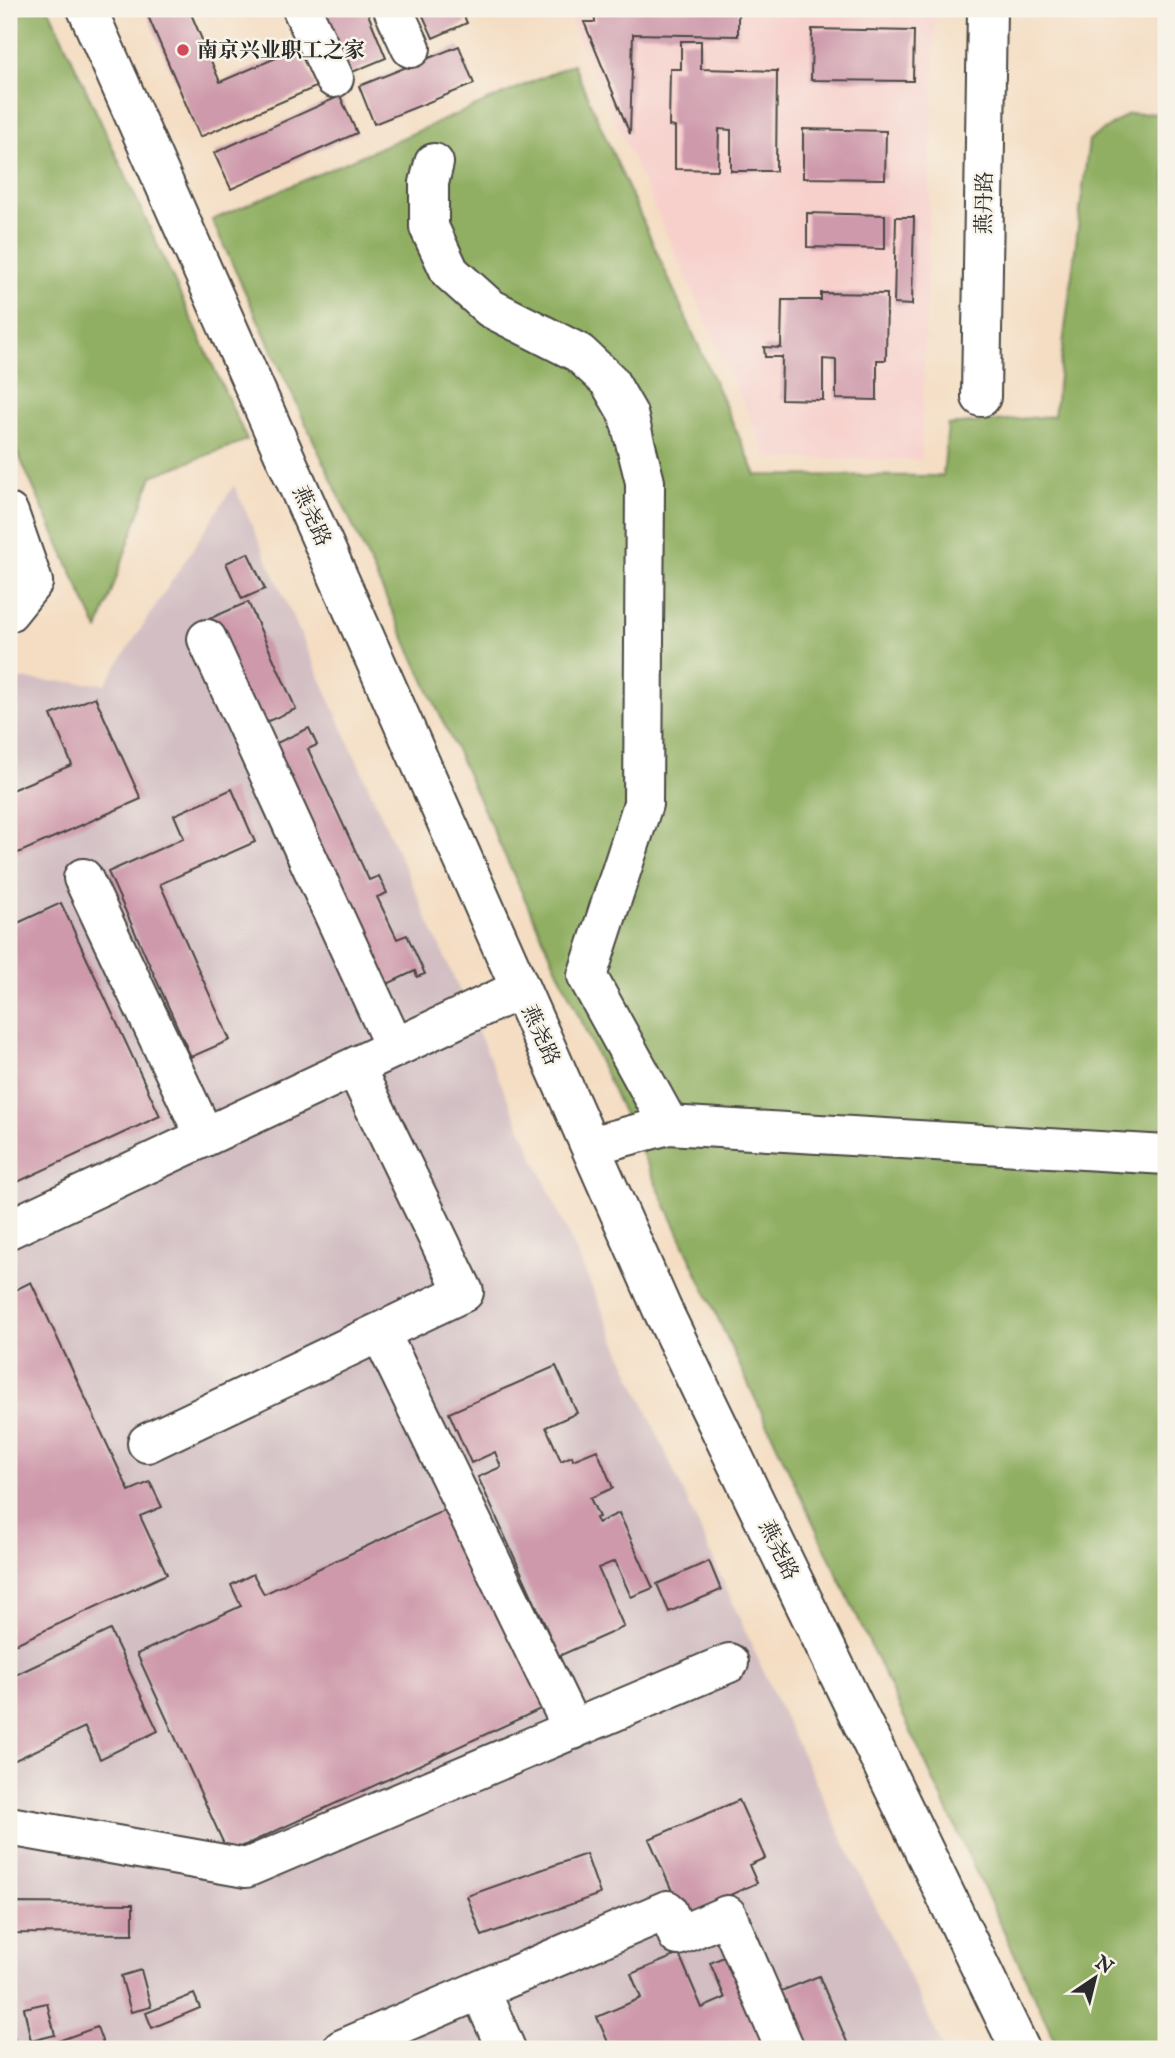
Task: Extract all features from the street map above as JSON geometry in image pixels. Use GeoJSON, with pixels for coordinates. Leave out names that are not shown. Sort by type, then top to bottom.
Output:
{"type":"FeatureCollection","features":[{"type":"Feature","properties":{"kind":"street","name":"燕尧路"},"geometry":{"type":"LineString","coordinates":[[87,9],[662,1310],[1020,2049]]}},
{"type":"Feature","properties":{"kind":"street"},"geometry":{"type":"LineString","coordinates":[[302,9],[334,78]]}},
{"type":"Feature","properties":{"kind":"street"},"geometry":{"type":"LineString","coordinates":[[393,9],[411,48]]}},
{"type":"Feature","properties":{"kind":"street","name":"燕丹路"},"geometry":{"type":"LineString","coordinates":[[981,397],[987,9]]}},
{"type":"Feature","properties":{"kind":"street"},"geometry":{"type":"LineString","coordinates":[[434,163],[429,183],[429,226],[450,272],[490,308],[579,353],[609,381],[628,414],[645,482],[643,804],[587,975],[668,1125]]}},
{"type":"Feature","properties":{"kind":"street"},"geometry":{"type":"LineString","coordinates":[[9,513],[33,582],[9,612]]}},
{"type":"Feature","properties":{"kind":"street"},"geometry":{"type":"LineString","coordinates":[[207,639],[395,1048]]}},
{"type":"Feature","properties":{"kind":"street"},"geometry":{"type":"LineString","coordinates":[[83,878],[205,1137]]}},
{"type":"Feature","properties":{"kind":"street"},"geometry":{"type":"LineString","coordinates":[[9,1229],[520,989]]}},
{"type":"Feature","properties":{"kind":"street"},"geometry":{"type":"LineString","coordinates":[[147,1443],[464,1292],[355,1067]]}},
{"type":"Feature","properties":{"kind":"street"},"geometry":{"type":"LineString","coordinates":[[590,1146],[668,1125],[1166,1154]]}},
{"type":"Feature","properties":{"kind":"street"},"geometry":{"type":"LineString","coordinates":[[380,1332],[573,1730]]}},
{"type":"Feature","properties":{"kind":"street"},"geometry":{"type":"LineString","coordinates":[[9,1826],[246,1868],[730,1663]]}},
{"type":"Feature","properties":{"kind":"street"},"geometry":{"type":"LineString","coordinates":[[342,2049],[667,1910],[678,1936],[727,1915],[785,2049]]}},
{"type":"Feature","properties":{"kind":"street"},"geometry":{"type":"LineString","coordinates":[[480,1990],[506,2049]]}},
{"type":"Feature","properties":{"kind":"shaded area"},"geometry":{"type":"Polygon","coordinates":[[[565,9],[936,9],[921,460],[768,458],[565,9]]]}},
{"type":"Feature","properties":{"kind":"shaded area"},"geometry":{"type":"Polygon","coordinates":[[[234,485],[777,1702],[944,2049],[9,2049],[9,679],[105,684],[234,485]]]}},
{"type":"Feature","properties":{"kind":"green space"},"geometry":{"type":"Polygon","coordinates":[[[9,9],[49,9],[247,440],[152,476],[98,630],[9,434],[9,9]]]}},
{"type":"Feature","properties":{"kind":"green space"},"geometry":{"type":"Polygon","coordinates":[[[573,64],[756,475],[943,476],[948,425],[1054,416],[1089,140],[1128,114],[1166,113],[1166,2049],[1059,2049],[740,1366],[212,220],[573,64]]]}},
{"type":"Feature","properties":{"kind":"building"},"geometry":{"type":"Polygon","coordinates":[[[145,9],[189,9],[220,82],[299,48],[316,87],[200,137],[145,9]]]}},
{"type":"Feature","properties":{"kind":"building"},"geometry":{"type":"Polygon","coordinates":[[[324,9],[366,9],[386,58],[350,73],[324,9]]]}},
{"type":"Feature","properties":{"kind":"building"},"geometry":{"type":"Polygon","coordinates":[[[420,9],[461,9],[467,23],[433,38],[420,9]]]}},
{"type":"Feature","properties":{"kind":"building"},"geometry":{"type":"Polygon","coordinates":[[[594,9],[738,9],[738,36],[633,34],[630,134],[584,22],[595,22],[594,9]]]}},
{"type":"Feature","properties":{"kind":"building"},"geometry":{"type":"Polygon","coordinates":[[[812,29],[914,31],[913,81],[811,80],[812,29]]]}},
{"type":"Feature","properties":{"kind":"building"},"geometry":{"type":"Polygon","coordinates":[[[681,41],[701,41],[701,69],[777,71],[776,171],[731,171],[731,130],[719,129],[718,170],[675,169],[675,127],[669,126],[670,69],[681,69],[681,41]]]}},
{"type":"Feature","properties":{"kind":"building"},"geometry":{"type":"Polygon","coordinates":[[[459,46],[474,84],[374,124],[359,86],[459,46]]]}},
{"type":"Feature","properties":{"kind":"building"},"geometry":{"type":"Polygon","coordinates":[[[340,96],[357,133],[231,189],[214,153],[340,96]]]}},
{"type":"Feature","properties":{"kind":"building"},"geometry":{"type":"Polygon","coordinates":[[[803,129],[886,131],[885,179],[803,178],[803,129]]]}},
{"type":"Feature","properties":{"kind":"building"},"geometry":{"type":"Polygon","coordinates":[[[807,213],[885,215],[885,249],[807,247],[807,213]]]}},
{"type":"Feature","properties":{"kind":"building"},"geometry":{"type":"Polygon","coordinates":[[[896,217],[914,217],[912,305],[894,304],[896,217]]]}},
{"type":"Feature","properties":{"kind":"building"},"geometry":{"type":"Polygon","coordinates":[[[821,293],[887,294],[886,360],[877,360],[877,400],[836,399],[836,360],[823,359],[823,400],[781,399],[782,357],[765,357],[764,347],[781,348],[782,300],[821,300],[821,293]]]}},
{"type":"Feature","properties":{"kind":"building"},"geometry":{"type":"Polygon","coordinates":[[[248,553],[265,589],[242,599],[226,563],[248,553]]]}},
{"type":"Feature","properties":{"kind":"building"},"geometry":{"type":"Polygon","coordinates":[[[248,602],[296,709],[259,725],[211,618],[248,602]]]}},
{"type":"Feature","properties":{"kind":"building"},"geometry":{"type":"Polygon","coordinates":[[[95,697],[141,799],[9,857],[9,791],[72,765],[51,715],[95,697]]]}},
{"type":"Feature","properties":{"kind":"building"},"geometry":{"type":"Polygon","coordinates":[[[309,728],[317,745],[308,749],[369,880],[379,876],[387,893],[377,897],[397,939],[407,935],[425,974],[417,977],[415,971],[379,988],[268,747],[309,728]]]}},
{"type":"Feature","properties":{"kind":"building"},"geometry":{"type":"Polygon","coordinates":[[[232,789],[255,842],[160,884],[230,1040],[191,1057],[108,872],[184,838],[174,815],[232,789]]]}},
{"type":"Feature","properties":{"kind":"building"},"geometry":{"type":"Polygon","coordinates":[[[61,903],[160,1116],[9,1186],[9,927],[61,903]]]}},
{"type":"Feature","properties":{"kind":"building"},"geometry":{"type":"Polygon","coordinates":[[[31,1282],[129,1491],[150,1482],[162,1507],[140,1516],[167,1574],[9,1647],[9,1293],[31,1282]]]}},
{"type":"Feature","properties":{"kind":"building"},"geometry":{"type":"Polygon","coordinates":[[[556,1366],[577,1413],[546,1427],[561,1461],[572,1456],[573,1460],[597,1450],[613,1488],[590,1498],[599,1517],[596,1518],[598,1523],[619,1513],[653,1588],[631,1597],[615,1561],[598,1568],[624,1627],[559,1656],[478,1477],[501,1467],[495,1452],[471,1463],[449,1413],[556,1366]]]}},
{"type":"Feature","properties":{"kind":"building"},"geometry":{"type":"Polygon","coordinates":[[[453,1506],[547,1706],[228,1853],[137,1654],[241,1606],[231,1585],[253,1574],[264,1594],[453,1506]]]}},
{"type":"Feature","properties":{"kind":"building"},"geometry":{"type":"Polygon","coordinates":[[[709,1561],[721,1590],[669,1612],[657,1584],[709,1561]]]}},
{"type":"Feature","properties":{"kind":"building"},"geometry":{"type":"Polygon","coordinates":[[[110,1630],[158,1731],[100,1759],[85,1727],[9,1763],[9,1678],[110,1630]]]}},
{"type":"Feature","properties":{"kind":"building"},"geometry":{"type":"Polygon","coordinates":[[[739,1800],[765,1858],[749,1865],[757,1883],[683,1916],[649,1839],[739,1800]]]}},
{"type":"Feature","properties":{"kind":"building"},"geometry":{"type":"Polygon","coordinates":[[[586,1854],[600,1894],[482,1936],[467,1896],[586,1854]]]}},
{"type":"Feature","properties":{"kind":"building"},"geometry":{"type":"Polygon","coordinates":[[[9,1903],[133,1904],[133,1934],[9,1933],[9,1903]]]}},
{"type":"Feature","properties":{"kind":"building"},"geometry":{"type":"Polygon","coordinates":[[[679,1954],[702,2008],[725,1998],[710,1963],[728,1955],[769,2049],[611,2049],[597,2017],[641,1998],[631,1974],[679,1954]]]}},
{"type":"Feature","properties":{"kind":"building"},"geometry":{"type":"Polygon","coordinates":[[[141,1970],[151,2007],[131,2012],[121,1976],[141,1970]]]}},
{"type":"Feature","properties":{"kind":"building"},"geometry":{"type":"Polygon","coordinates":[[[819,1976],[850,2049],[806,2049],[781,1991],[819,1976]]]}},
{"type":"Feature","properties":{"kind":"building"},"geometry":{"type":"Polygon","coordinates":[[[194,1994],[200,2008],[152,2028],[146,2013],[194,1994]]]}},
{"type":"Feature","properties":{"kind":"building"},"geometry":{"type":"Polygon","coordinates":[[[47,2003],[55,2035],[31,2041],[24,2008],[47,2003]]]}},
{"type":"Feature","properties":{"kind":"building"},"geometry":{"type":"Polygon","coordinates":[[[9,2024],[18,2049],[9,2049],[9,2024]]]}},
{"type":"Feature","properties":{"kind":"building"},"geometry":{"type":"Polygon","coordinates":[[[97,2027],[105,2049],[36,2049],[97,2027]]]}},
{"type":"Feature","properties":{"kind":"place","name":"南京兴业职工之家"},"geometry":{"type":"Point","coordinates":[183,50]}}]}
